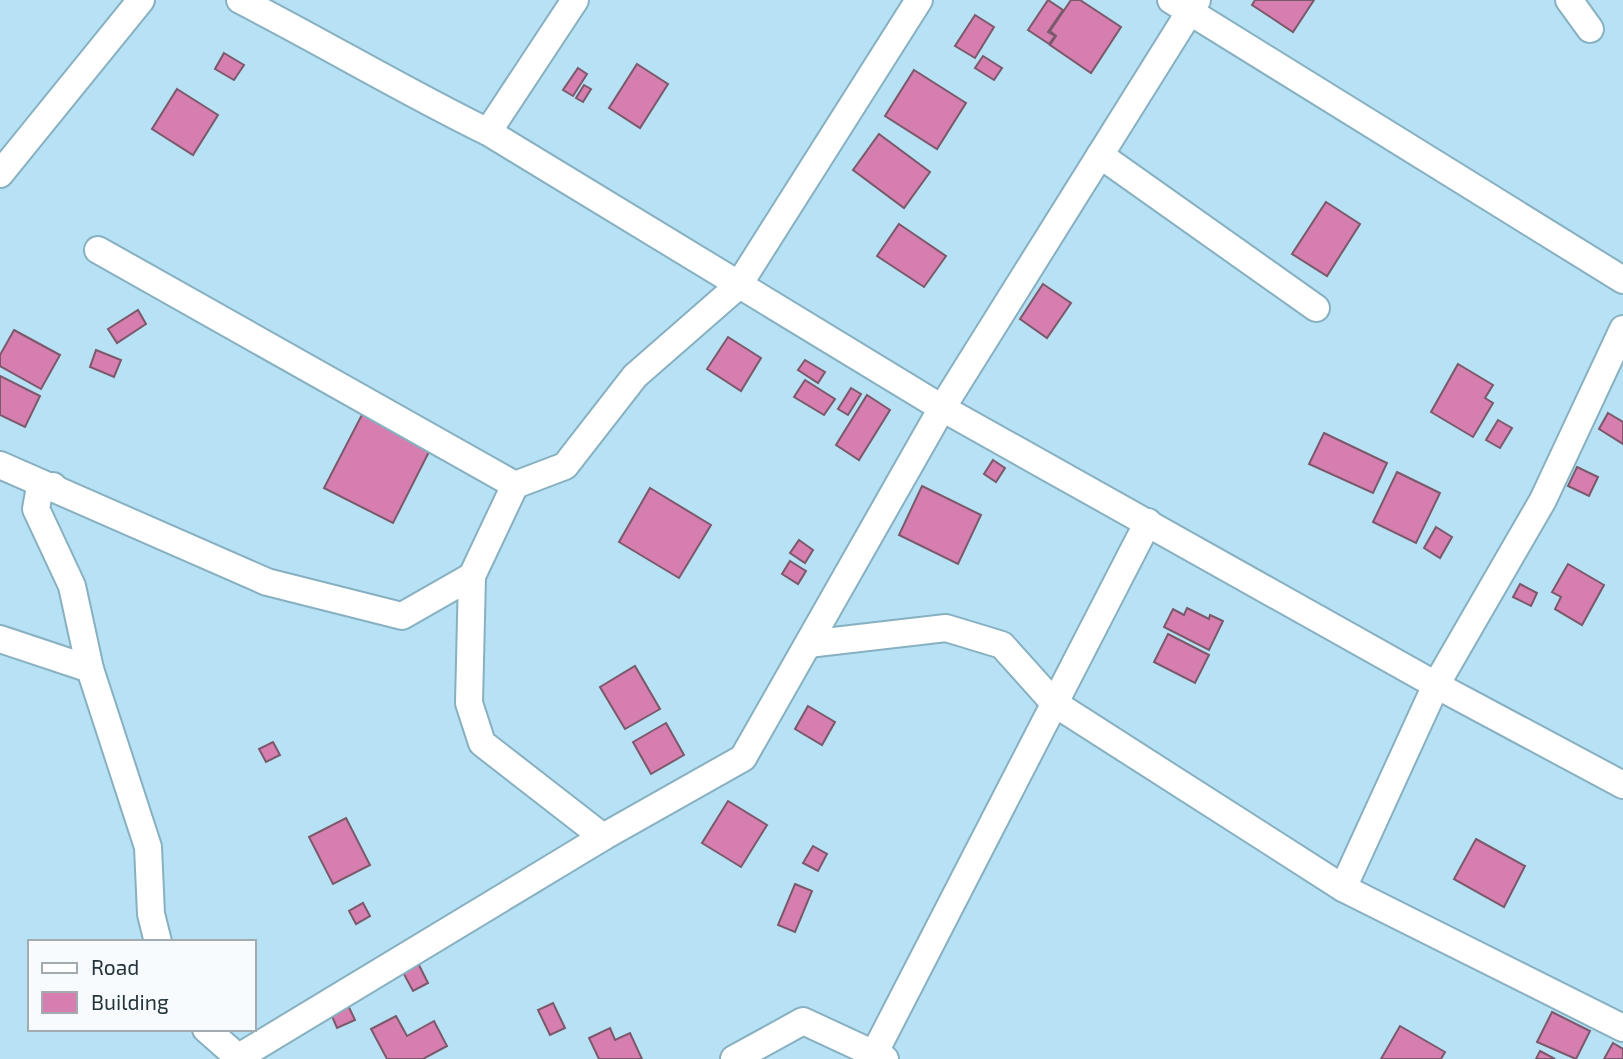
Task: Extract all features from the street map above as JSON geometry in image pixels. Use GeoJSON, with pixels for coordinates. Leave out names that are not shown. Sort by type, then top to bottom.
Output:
{"type":"FeatureCollection","features":[{"type":"Feature","properties":{"kind":"street"},"geometry":{"type":"LineString","coordinates":[[0,174],[141,0]]}},
{"type":"Feature","properties":{"kind":"street"},"geometry":{"type":"LineString","coordinates":[[240,0],[329,45],[411,95],[488,132],[942,408],[1436,685],[1623,785]]}},
{"type":"Feature","properties":{"kind":"street"},"geometry":{"type":"LineString","coordinates":[[488,132],[575,0]]}},
{"type":"Feature","properties":{"kind":"street"},"geometry":{"type":"LineString","coordinates":[[603,837],[482,743],[469,703],[472,576],[515,485],[565,466],[635,376],[738,286],[919,0]]}},
{"type":"Feature","properties":{"kind":"street"},"geometry":{"type":"LineString","coordinates":[[1569,0],[1590,29]]}},
{"type":"Feature","properties":{"kind":"street"},"geometry":{"type":"LineString","coordinates":[[208,1031],[240,1058],[603,837],[743,758],[942,408],[1100,155],[1186,5],[1623,280]]}},
{"type":"Feature","properties":{"kind":"street"},"geometry":{"type":"LineString","coordinates":[[1100,155],[1316,309]]}},
{"type":"Feature","properties":{"kind":"street"},"geometry":{"type":"LineString","coordinates":[[98,250],[515,485]]}},
{"type":"Feature","properties":{"kind":"street"},"geometry":{"type":"LineString","coordinates":[[1343,888],[1436,685],[1543,500],[1623,329]]}},
{"type":"Feature","properties":{"kind":"street"},"geometry":{"type":"LineString","coordinates":[[0,465],[267,582],[402,616],[472,576]]}},
{"type":"Feature","properties":{"kind":"street"},"geometry":{"type":"LineString","coordinates":[[53,486],[39,492],[36,509],[72,586],[90,669],[148,847],[151,914],[158,940]]}},
{"type":"Feature","properties":{"kind":"street"},"geometry":{"type":"LineString","coordinates":[[734,1059],[803,1021],[880,1056],[1054,703],[1148,522]]}},
{"type":"Feature","properties":{"kind":"street"},"geometry":{"type":"LineString","coordinates":[[808,644],[946,628],[1002,645],[1054,703],[1343,888],[1623,1028]]}},
{"type":"Feature","properties":{"kind":"street"},"geometry":{"type":"LineString","coordinates":[[0,639],[90,669]]}},
{"type":"Feature","properties":{"kind":"building"},"geometry":{"type":"Polygon","coordinates":[[[1048,0],[1063,10],[1048,32],[1055,36],[1049,44],[1028,30],[1048,0]]]}},
{"type":"Feature","properties":{"kind":"building"},"geometry":{"type":"Polygon","coordinates":[[[1071,0],[1080,0],[1121,27],[1091,73],[1050,45],[1056,36],[1050,31],[1071,0]]]}},
{"type":"Feature","properties":{"kind":"building"},"geometry":{"type":"Polygon","coordinates":[[[1255,0],[1314,0],[1293,32],[1252,5],[1255,0]]]}},
{"type":"Feature","properties":{"kind":"building"},"geometry":{"type":"Polygon","coordinates":[[[975,15],[994,27],[975,58],[955,46],[975,15]]]}},
{"type":"Feature","properties":{"kind":"building"},"geometry":{"type":"Polygon","coordinates":[[[224,53],[244,65],[234,80],[215,69],[224,53]]]}},
{"type":"Feature","properties":{"kind":"building"},"geometry":{"type":"Polygon","coordinates":[[[983,56],[1002,68],[994,80],[975,68],[983,56]]]}},
{"type":"Feature","properties":{"kind":"building"},"geometry":{"type":"Polygon","coordinates":[[[637,64],[668,84],[640,128],[609,108],[637,64]]]}},
{"type":"Feature","properties":{"kind":"building"},"geometry":{"type":"Polygon","coordinates":[[[578,68],[587,74],[573,96],[563,90],[578,68]]]}},
{"type":"Feature","properties":{"kind":"building"},"geometry":{"type":"Polygon","coordinates":[[[914,70],[966,103],[937,149],[885,116],[914,70]]]}},
{"type":"Feature","properties":{"kind":"building"},"geometry":{"type":"Polygon","coordinates":[[[584,85],[591,89],[583,102],[576,98],[584,85]]]}},
{"type":"Feature","properties":{"kind":"building"},"geometry":{"type":"Polygon","coordinates":[[[177,89],[218,115],[193,155],[152,129],[177,89]]]}},
{"type":"Feature","properties":{"kind":"building"},"geometry":{"type":"Polygon","coordinates":[[[879,134],[930,172],[904,208],[853,170],[879,134]]]}},
{"type":"Feature","properties":{"kind":"building"},"geometry":{"type":"Polygon","coordinates":[[[1326,202],[1360,224],[1327,276],[1292,254],[1326,202]]]}},
{"type":"Feature","properties":{"kind":"building"},"geometry":{"type":"Polygon","coordinates":[[[899,224],[946,256],[924,287],[877,256],[899,224]]]}},
{"type":"Feature","properties":{"kind":"building"},"geometry":{"type":"Polygon","coordinates":[[[1043,284],[1071,303],[1047,338],[1020,319],[1043,284]]]}},
{"type":"Feature","properties":{"kind":"building"},"geometry":{"type":"Polygon","coordinates":[[[138,310],[146,324],[117,343],[108,329],[138,310]]]}},
{"type":"Feature","properties":{"kind":"building"},"geometry":{"type":"Polygon","coordinates":[[[14,330],[60,355],[41,389],[0,366],[0,355],[14,330]]]}},
{"type":"Feature","properties":{"kind":"building"},"geometry":{"type":"Polygon","coordinates":[[[728,337],[761,358],[741,391],[707,369],[728,337]]]}},
{"type":"Feature","properties":{"kind":"building"},"geometry":{"type":"Polygon","coordinates":[[[96,350],[121,360],[114,377],[90,367],[96,350]]]}},
{"type":"Feature","properties":{"kind":"building"},"geometry":{"type":"Polygon","coordinates":[[[805,360],[825,372],[818,383],[798,370],[805,360]]]}},
{"type":"Feature","properties":{"kind":"building"},"geometry":{"type":"Polygon","coordinates":[[[1458,364],[1493,385],[1485,398],[1493,403],[1473,437],[1431,412],[1458,364]]]}},
{"type":"Feature","properties":{"kind":"building"},"geometry":{"type":"Polygon","coordinates":[[[0,376],[40,396],[25,427],[0,415],[0,376]]]}},
{"type":"Feature","properties":{"kind":"building"},"geometry":{"type":"Polygon","coordinates":[[[805,380],[835,399],[824,415],[794,397],[805,380]]]}},
{"type":"Feature","properties":{"kind":"building"},"geometry":{"type":"Polygon","coordinates":[[[851,388],[861,394],[848,415],[838,409],[851,388]]]}},
{"type":"Feature","properties":{"kind":"building"},"geometry":{"type":"Polygon","coordinates":[[[867,395],[890,410],[859,460],[836,445],[867,395]]]}},
{"type":"Feature","properties":{"kind":"building"},"geometry":{"type":"Polygon","coordinates":[[[367,405],[435,440],[393,523],[324,488],[367,405]]]}},
{"type":"Feature","properties":{"kind":"building"},"geometry":{"type":"Polygon","coordinates":[[[1608,413],[1623,422],[1623,444],[1599,429],[1608,413]]]}},
{"type":"Feature","properties":{"kind":"building"},"geometry":{"type":"Polygon","coordinates":[[[1498,420],[1512,428],[1500,448],[1486,440],[1498,420]]]}},
{"type":"Feature","properties":{"kind":"building"},"geometry":{"type":"Polygon","coordinates":[[[1324,433],[1387,463],[1373,493],[1309,464],[1324,433]]]}},
{"type":"Feature","properties":{"kind":"building"},"geometry":{"type":"Polygon","coordinates":[[[993,460],[1005,468],[996,482],[984,474],[993,460]]]}},
{"type":"Feature","properties":{"kind":"building"},"geometry":{"type":"Polygon","coordinates":[[[1577,467],[1598,477],[1589,496],[1568,486],[1577,467]]]}},
{"type":"Feature","properties":{"kind":"building"},"geometry":{"type":"Polygon","coordinates":[[[1397,472],[1440,493],[1416,543],[1373,522],[1397,472]]]}},
{"type":"Feature","properties":{"kind":"building"},"geometry":{"type":"Polygon","coordinates":[[[922,486],[981,515],[958,564],[899,535],[922,486]]]}},
{"type":"Feature","properties":{"kind":"building"},"geometry":{"type":"Polygon","coordinates":[[[650,488],[711,525],[679,578],[619,542],[650,488]]]}},
{"type":"Feature","properties":{"kind":"building"},"geometry":{"type":"Polygon","coordinates":[[[1436,527],[1452,537],[1440,558],[1424,548],[1436,527]]]}},
{"type":"Feature","properties":{"kind":"building"},"geometry":{"type":"Polygon","coordinates":[[[799,540],[813,550],[805,563],[790,553],[799,540]]]}},
{"type":"Feature","properties":{"kind":"building"},"geometry":{"type":"Polygon","coordinates":[[[790,561],[806,571],[798,584],[782,574],[790,561]]]}},
{"type":"Feature","properties":{"kind":"building"},"geometry":{"type":"Polygon","coordinates":[[[1568,564],[1604,585],[1582,625],[1555,609],[1561,597],[1552,592],[1568,564]]]}},
{"type":"Feature","properties":{"kind":"building"},"geometry":{"type":"Polygon","coordinates":[[[1520,584],[1537,593],[1531,606],[1513,597],[1520,584]]]}},
{"type":"Feature","properties":{"kind":"building"},"geometry":{"type":"Polygon","coordinates":[[[1187,608],[1209,619],[1210,615],[1223,621],[1209,650],[1164,627],[1173,609],[1184,615],[1187,608]]]}},
{"type":"Feature","properties":{"kind":"building"},"geometry":{"type":"Polygon","coordinates":[[[1168,634],[1209,655],[1195,683],[1154,662],[1168,634]]]}},
{"type":"Feature","properties":{"kind":"building"},"geometry":{"type":"Polygon","coordinates":[[[635,666],[660,709],[625,729],[600,687],[635,666]]]}},
{"type":"Feature","properties":{"kind":"building"},"geometry":{"type":"Polygon","coordinates":[[[808,706],[835,722],[822,745],[795,729],[808,706]]]}},
{"type":"Feature","properties":{"kind":"building"},"geometry":{"type":"Polygon","coordinates":[[[666,723],[684,755],[651,774],[633,742],[666,723]]]}},
{"type":"Feature","properties":{"kind":"building"},"geometry":{"type":"Polygon","coordinates":[[[273,742],[280,755],[266,762],[259,749],[273,742]]]}},
{"type":"Feature","properties":{"kind":"building"},"geometry":{"type":"Polygon","coordinates":[[[728,801],[767,825],[741,867],[702,843],[728,801]]]}},
{"type":"Feature","properties":{"kind":"building"},"geometry":{"type":"Polygon","coordinates":[[[346,818],[370,865],[333,884],[309,837],[346,818]]]}},
{"type":"Feature","properties":{"kind":"building"},"geometry":{"type":"Polygon","coordinates":[[[1476,839],[1525,866],[1504,907],[1454,879],[1476,839]]]}},
{"type":"Feature","properties":{"kind":"building"},"geometry":{"type":"Polygon","coordinates":[[[813,846],[827,854],[818,871],[803,863],[813,846]]]}},
{"type":"Feature","properties":{"kind":"building"},"geometry":{"type":"Polygon","coordinates":[[[795,884],[812,891],[795,932],[778,925],[795,884]]]}},
{"type":"Feature","properties":{"kind":"building"},"geometry":{"type":"Polygon","coordinates":[[[363,903],[370,916],[356,924],[349,911],[363,903]]]}},
{"type":"Feature","properties":{"kind":"building"},"geometry":{"type":"Polygon","coordinates":[[[414,955],[428,983],[413,991],[398,963],[414,955]]]}},
{"type":"Feature","properties":{"kind":"building"},"geometry":{"type":"Polygon","coordinates":[[[346,1001],[355,1020],[337,1028],[329,1009],[346,1001]]]}},
{"type":"Feature","properties":{"kind":"building"},"geometry":{"type":"Polygon","coordinates":[[[553,1003],[565,1028],[550,1035],[538,1010],[553,1003]]]}},
{"type":"Feature","properties":{"kind":"building"},"geometry":{"type":"Polygon","coordinates":[[[1552,1012],[1590,1031],[1576,1059],[1537,1042],[1552,1012]]]}},
{"type":"Feature","properties":{"kind":"building"},"geometry":{"type":"Polygon","coordinates":[[[396,1016],[407,1036],[434,1021],[447,1046],[423,1059],[387,1059],[371,1029],[396,1016]]]}},
{"type":"Feature","properties":{"kind":"building"},"geometry":{"type":"Polygon","coordinates":[[[1400,1026],[1445,1052],[1441,1059],[1381,1059],[1400,1026]]]}},
{"type":"Feature","properties":{"kind":"building"},"geometry":{"type":"Polygon","coordinates":[[[610,1028],[615,1040],[630,1033],[642,1059],[599,1059],[589,1038],[610,1028]]]}},
{"type":"Feature","properties":{"kind":"building"},"geometry":{"type":"Polygon","coordinates":[[[1613,1043],[1623,1049],[1623,1059],[1604,1059],[1613,1043]]]}},
{"type":"Feature","properties":{"kind":"building"},"geometry":{"type":"Polygon","coordinates":[[[1540,1051],[1555,1059],[1536,1059],[1540,1051]]]}}]}
